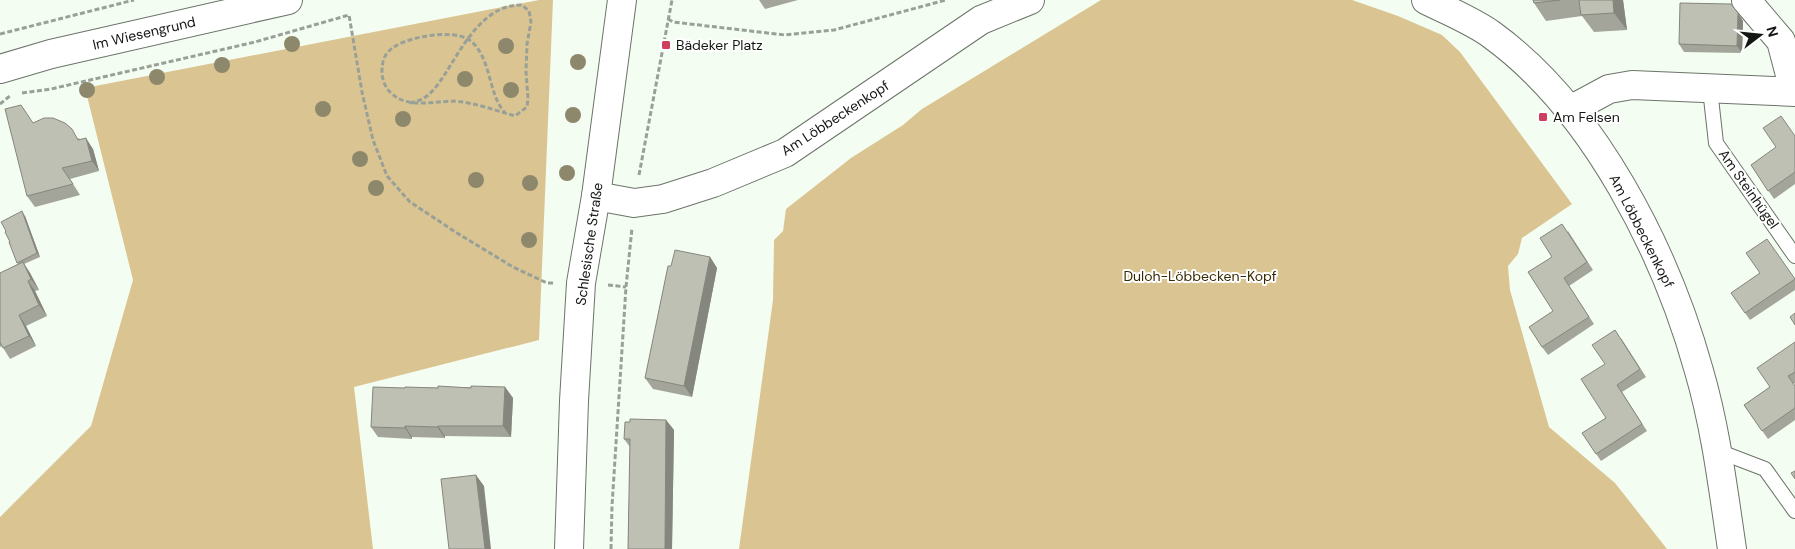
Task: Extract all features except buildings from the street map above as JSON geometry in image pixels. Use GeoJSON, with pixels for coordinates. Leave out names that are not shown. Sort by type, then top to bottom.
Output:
{"type":"FeatureCollection","features":[{"type":"Feature","properties":{"kind":"street","name":"Im Wiesengrund"},"geometry":{"type":"LineString","coordinates":[[0,69],[51,54],[288,0]]}},
{"type":"Feature","properties":{"kind":"street","name":"Schlesische Straße"},"geometry":{"type":"LineString","coordinates":[[570,549],[574,401],[581,282],[596,196],[622,0]]}},
{"type":"Feature","properties":{"kind":"street","name":"Am Löbbeckenkopf"},"geometry":{"type":"LineString","coordinates":[[596,196],[634,203],[663,200],[713,183],[785,153],[981,20],[1030,0]]}},
{"type":"Feature","properties":{"kind":"street","name":"Am Löbbeckenkopf"},"geometry":{"type":"LineString","coordinates":[[1426,0],[1491,34],[1538,73],[1570,110],[1616,178],[1639,219],[1673,293],[1699,371],[1718,451],[1732,549]]}},
{"type":"Feature","properties":{"kind":"street"},"geometry":{"type":"LineString","coordinates":[[1570,110],[1609,89],[1632,85],[1792,91],[1781,41],[1746,0]]}},
{"type":"Feature","properties":{"kind":"lane","name":"Am Steinhügel"},"geometry":{"type":"LineString","coordinates":[[1710,89],[1716,143],[1795,256]]}},
{"type":"Feature","properties":{"kind":"lane"},"geometry":{"type":"LineString","coordinates":[[1718,451],[1765,469],[1795,511]]}},
{"type":"Feature","properties":{"kind":"path"},"geometry":{"type":"LineString","coordinates":[[0,34],[134,0]]}},
{"type":"Feature","properties":{"kind":"path"},"geometry":{"type":"LineString","coordinates":[[611,549],[626,286],[634,203],[672,0]]}},
{"type":"Feature","properties":{"kind":"path"},"geometry":{"type":"LineString","coordinates":[[668,18],[673,22],[785,35],[834,30],[946,0]]}},
{"type":"Feature","properties":{"kind":"path"},"geometry":{"type":"LineString","coordinates":[[410,103],[422,99],[432,91],[468,39],[481,24],[503,8],[511,5],[522,5],[529,12],[531,22],[527,44],[526,72],[528,98],[527,107],[515,116],[461,102],[410,103],[397,98],[389,92],[382,78],[382,63],[387,53],[393,47],[403,42],[432,34],[468,39],[480,52],[488,71],[493,92],[499,106],[505,113]]}},
{"type":"Feature","properties":{"kind":"path"},"geometry":{"type":"LineString","coordinates":[[0,104],[11,94],[51,89],[255,42],[349,15],[362,92],[373,140],[388,176],[410,202],[513,267],[547,283],[581,282],[626,286]]}},
{"type":"Feature","properties":{"kind":"green space"},"geometry":{"type":"Polygon","coordinates":[[[539,0],[553,0],[539,340],[354,387],[373,549],[0,549],[0,517],[91,426],[133,280],[85,88],[539,0]]]}},
{"type":"Feature","properties":{"kind":"green space","name":"Duloh-Löbbecken-Kopf"},"geometry":{"type":"Polygon","coordinates":[[[1101,0],[1352,0],[1398,16],[1442,35],[1460,52],[1572,204],[1522,238],[1518,254],[1508,266],[1510,290],[1549,427],[1615,483],[1667,549],[739,549],[773,300],[774,240],[783,231],[786,209],[851,158],[903,125],[922,109],[1101,0]]]}},
{"type":"Feature","properties":{"kind":"place","name":"Bädeker Platz"},"geometry":{"type":"Point","coordinates":[666,45]}},
{"type":"Feature","properties":{"kind":"place","name":"Am Felsen"},"geometry":{"type":"Point","coordinates":[1543,117]}}]}
